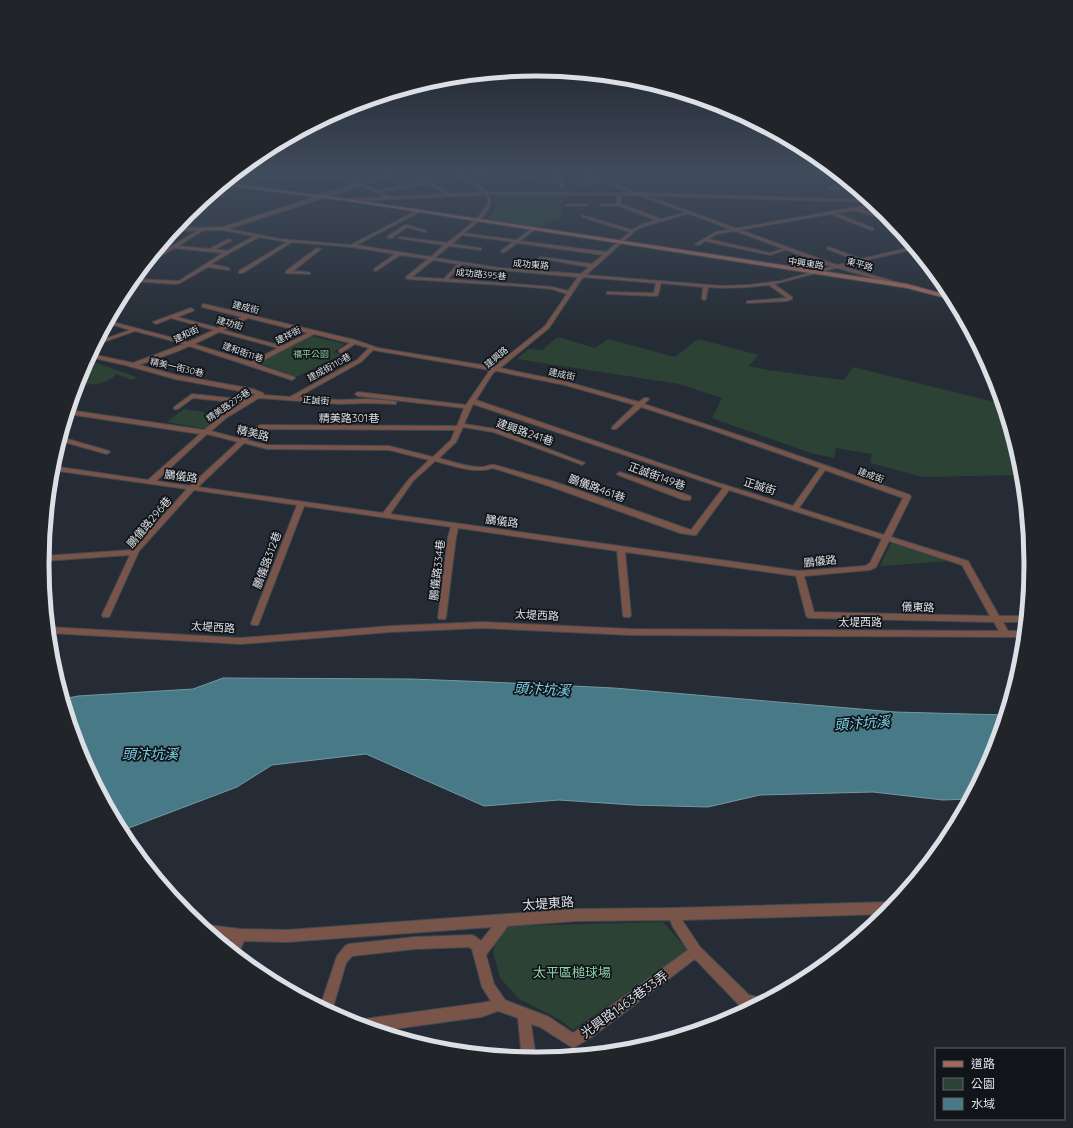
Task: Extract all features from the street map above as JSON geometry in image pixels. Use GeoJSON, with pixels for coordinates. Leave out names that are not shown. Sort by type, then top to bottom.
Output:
{"type":"FeatureCollection","features":[{"type":"Feature","properties":{"kind":"main road","name":"中興東路"},"geometry":{"type":"LineString","coordinates":[[518,227],[906,286]]}},
{"type":"Feature","properties":{"kind":"main road","name":"東平路"},"geometry":{"type":"LineString","coordinates":[[906,286],[944,296]]}},
{"type":"Feature","properties":{"kind":"street"},"geometry":{"type":"LineString","coordinates":[[182,230],[224,229],[231,227]]}},
{"type":"Feature","properties":{"kind":"street"},"geometry":{"type":"LineString","coordinates":[[352,246],[389,227]]}},
{"type":"Feature","properties":{"kind":"street"},"geometry":{"type":"LineString","coordinates":[[405,227],[390,237],[478,249]]}},
{"type":"Feature","properties":{"kind":"street"},"geometry":{"type":"LineString","coordinates":[[408,227],[425,231]]}},
{"type":"Feature","properties":{"kind":"street"},"geometry":{"type":"LineString","coordinates":[[431,258],[469,227]]}},
{"type":"Feature","properties":{"kind":"street"},"geometry":{"type":"LineString","coordinates":[[619,227],[632,231]]}},
{"type":"Feature","properties":{"kind":"street","name":"建興路"},"geometry":{"type":"LineString","coordinates":[[384,516],[411,480],[454,441],[470,404],[491,372],[547,327],[567,292],[579,278],[632,231],[639,227]]}},
{"type":"Feature","properties":{"kind":"street","name":"東平路"},"geometry":{"type":"LineString","coordinates":[[726,227],[838,267],[906,286]]}},
{"type":"Feature","properties":{"kind":"street"},"geometry":{"type":"LineString","coordinates":[[697,244],[716,233],[756,227]]}},
{"type":"Feature","properties":{"kind":"street"},"geometry":{"type":"LineString","coordinates":[[866,227],[872,229]]}},
{"type":"Feature","properties":{"kind":"street"},"geometry":{"type":"LineString","coordinates":[[160,255],[203,229]]}},
{"type":"Feature","properties":{"kind":"street","name":"成功東路"},"geometry":{"type":"LineString","coordinates":[[224,229],[291,241],[352,246],[460,264],[582,276],[744,287],[771,284],[861,260],[908,249]]}},
{"type":"Feature","properties":{"kind":"street"},"geometry":{"type":"LineString","coordinates":[[503,252],[533,229]]}},
{"type":"Feature","properties":{"kind":"street"},"geometry":{"type":"LineString","coordinates":[[461,234],[606,254]]}},
{"type":"Feature","properties":{"kind":"street"},"geometry":{"type":"LineString","coordinates":[[140,280],[178,283],[258,236]]}},
{"type":"Feature","properties":{"kind":"street"},"geometry":{"type":"LineString","coordinates":[[209,250],[229,240]]}},
{"type":"Feature","properties":{"kind":"street"},"geometry":{"type":"LineString","coordinates":[[705,240],[770,254],[786,249]]}},
{"type":"Feature","properties":{"kind":"street"},"geometry":{"type":"LineString","coordinates":[[241,272],[291,241]]}},
{"type":"Feature","properties":{"kind":"street"},"geometry":{"type":"LineString","coordinates":[[548,246],[540,254],[553,260],[594,266]]}},
{"type":"Feature","properties":{"kind":"street"},"geometry":{"type":"LineString","coordinates":[[174,247],[229,252]]}},
{"type":"Feature","properties":{"kind":"street"},"geometry":{"type":"LineString","coordinates":[[829,248],[861,260]]}},
{"type":"Feature","properties":{"kind":"street"},"geometry":{"type":"LineString","coordinates":[[308,273],[288,272],[319,249]]}},
{"type":"Feature","properties":{"kind":"street"},"geometry":{"type":"LineString","coordinates":[[376,270],[399,254]]}},
{"type":"Feature","properties":{"kind":"street","name":"成功路395巷"},"geometry":{"type":"LineString","coordinates":[[431,258],[408,278],[528,284],[567,292]]}},
{"type":"Feature","properties":{"kind":"street"},"geometry":{"type":"LineString","coordinates":[[549,264],[553,260]]}},
{"type":"Feature","properties":{"kind":"street"},"geometry":{"type":"LineString","coordinates":[[446,280],[460,264]]}},
{"type":"Feature","properties":{"kind":"street"},"geometry":{"type":"LineString","coordinates":[[207,265],[227,269]]}},
{"type":"Feature","properties":{"kind":"street"},"geometry":{"type":"LineString","coordinates":[[533,277],[536,272]]}},
{"type":"Feature","properties":{"kind":"street"},"geometry":{"type":"LineString","coordinates":[[609,292],[656,295],[659,282]]}},
{"type":"Feature","properties":{"kind":"street"},"geometry":{"type":"LineString","coordinates":[[749,302],[787,300],[790,298],[771,284]]}},
{"type":"Feature","properties":{"kind":"street"},"geometry":{"type":"LineString","coordinates":[[704,299],[706,285]]}},
{"type":"Feature","properties":{"kind":"street"},"geometry":{"type":"LineString","coordinates":[[544,291],[567,292]]}},
{"type":"Feature","properties":{"kind":"street","name":"建成街"},"geometry":{"type":"LineString","coordinates":[[204,306],[312,333],[355,342],[376,349],[495,370],[574,386],[705,425],[907,497]]}},
{"type":"Feature","properties":{"kind":"street"},"geometry":{"type":"LineString","coordinates":[[156,322],[191,310]]}},
{"type":"Feature","properties":{"kind":"street","name":"建功街"},"geometry":{"type":"LineString","coordinates":[[172,317],[283,348]]}},
{"type":"Feature","properties":{"kind":"street","name":"建和街"},"geometry":{"type":"LineString","coordinates":[[132,365],[189,343],[246,317]]}},
{"type":"Feature","properties":{"kind":"street","name":"建和街11巷"},"geometry":{"type":"LineString","coordinates":[[112,323],[189,343],[292,378]]}},
{"type":"Feature","properties":{"kind":"street"},"geometry":{"type":"LineString","coordinates":[[102,342],[136,329]]}},
{"type":"Feature","properties":{"kind":"street","name":"建祥街"},"geometry":{"type":"LineString","coordinates":[[251,364],[312,333]]}},
{"type":"Feature","properties":{"kind":"street"},"geometry":{"type":"LineString","coordinates":[[340,351],[355,342]]}},
{"type":"Feature","properties":{"kind":"street","name":"建成街110巷"},"geometry":{"type":"LineString","coordinates":[[290,399],[359,361],[373,347]]}},
{"type":"Feature","properties":{"kind":"street","name":"精美一街30巷"},"geometry":{"type":"LineString","coordinates":[[95,357],[132,365],[175,377],[253,391],[259,395]]}},
{"type":"Feature","properties":{"kind":"street","name":"正誠街"},"geometry":{"type":"LineString","coordinates":[[358,394],[394,403]]}},
{"type":"Feature","properties":{"kind":"street","name":"正誠街"},"geometry":{"type":"LineString","coordinates":[[259,395],[290,399],[340,402],[378,399],[470,404],[727,488],[965,563],[1003,629],[1004,634]]}},
{"type":"Feature","properties":{"kind":"street","name":"精美路275巷"},"geometry":{"type":"LineString","coordinates":[[150,482],[224,417],[259,395]]}},
{"type":"Feature","properties":{"kind":"street"},"geometry":{"type":"LineString","coordinates":[[176,408],[192,396],[248,402]]}},
{"type":"Feature","properties":{"kind":"street"},"geometry":{"type":"LineString","coordinates":[[614,428],[646,399]]}},
{"type":"Feature","properties":{"kind":"street","name":"精美路"},"geometry":{"type":"LineString","coordinates":[[73,413],[207,433],[274,448],[389,448],[466,467],[484,469],[493,466]]}},
{"type":"Feature","properties":{"kind":"street","name":"精美路301巷"},"geometry":{"type":"LineString","coordinates":[[192,488],[243,440],[260,427],[460,426]]}},
{"type":"Feature","properties":{"kind":"street","name":"建興路241巷"},"geometry":{"type":"LineString","coordinates":[[460,426],[480,430],[494,430],[582,463]]}},
{"type":"Feature","properties":{"kind":"street"},"geometry":{"type":"LineString","coordinates":[[65,441],[106,452]]}},
{"type":"Feature","properties":{"kind":"street","name":"鵬儀路461巷"},"geometry":{"type":"LineString","coordinates":[[493,466],[552,484],[693,533],[727,488]]}},
{"type":"Feature","properties":{"kind":"street"},"geometry":{"type":"LineString","coordinates":[[794,509],[824,467]]}},
{"type":"Feature","properties":{"kind":"street","name":"鵬儀路"},"geometry":{"type":"LineString","coordinates":[[58,469],[621,550],[799,574],[867,568],[873,565],[907,497]]}},
{"type":"Feature","properties":{"kind":"street","name":"正誠街149巷"},"geometry":{"type":"LineString","coordinates":[[620,474],[687,498]]}},
{"type":"Feature","properties":{"kind":"street","name":"鵬儀路296巷"},"geometry":{"type":"LineString","coordinates":[[106,615],[135,552],[192,488]]}},
{"type":"Feature","properties":{"kind":"street","name":"鵬儀路312巷"},"geometry":{"type":"LineString","coordinates":[[255,623],[301,504]]}},
{"type":"Feature","properties":{"kind":"street","name":"鵬儀路334巷"},"geometry":{"type":"LineString","coordinates":[[442,617],[452,537],[455,526]]}},
{"type":"Feature","properties":{"kind":"street"},"geometry":{"type":"LineString","coordinates":[[621,550],[628,615]]}},
{"type":"Feature","properties":{"kind":"street"},"geometry":{"type":"LineString","coordinates":[[49,558],[135,552]]}},
{"type":"Feature","properties":{"kind":"street","name":"儀東路"},"geometry":{"type":"LineString","coordinates":[[799,574],[810,615],[1021,619]]}},
{"type":"Feature","properties":{"kind":"street","name":"太堤西路"},"geometry":{"type":"LineString","coordinates":[[53,630],[241,641],[391,629],[482,625],[631,632],[1019,634]]}},
{"type":"Feature","properties":{"kind":"street","name":"太堤東路"},"geometry":{"type":"LineString","coordinates":[[216,932],[240,935],[287,936],[501,924],[577,915],[882,908]]}},
{"type":"Feature","properties":{"kind":"street"},"geometry":{"type":"LineString","coordinates":[[673,914],[677,923],[696,951],[745,1001],[750,1002]]}},
{"type":"Feature","properties":{"kind":"street"},"geometry":{"type":"LineString","coordinates":[[479,953],[501,924]]}},
{"type":"Feature","properties":{"kind":"street"},"geometry":{"type":"LineString","coordinates":[[235,947],[240,935]]}},
{"type":"Feature","properties":{"kind":"street"},"geometry":{"type":"LineString","coordinates":[[327,1004],[341,960],[349,950],[415,943],[472,941],[477,946],[488,987],[498,1000],[498,1004],[481,1010],[376,1024]]}},
{"type":"Feature","properties":{"kind":"street","name":"光興路1463巷33弄"},"geometry":{"type":"LineString","coordinates":[[498,1004],[524,1016],[544,1022],[573,1040],[587,1032],[696,951]]}},
{"type":"Feature","properties":{"kind":"street"},"geometry":{"type":"LineString","coordinates":[[524,1016],[528,1051]]}},
{"type":"Feature","properties":{"kind":"green space","name":"福平公園"},"geometry":{"type":"Polygon","coordinates":[[[311,336],[344,344],[334,352],[341,355],[296,377],[259,363],[311,336]]]}},
{"type":"Feature","properties":{"kind":"green space"},"geometry":{"type":"Polygon","coordinates":[[[558,337],[595,348],[608,339],[675,357],[698,339],[759,355],[749,366],[844,380],[853,367],[996,403],[1016,475],[923,477],[870,463],[872,454],[836,448],[834,458],[811,453],[712,418],[722,398],[679,384],[517,359],[528,349],[542,350],[558,337]]]}},
{"type":"Feature","properties":{"kind":"green space"},"geometry":{"type":"Polygon","coordinates":[[[93,362],[137,377],[132,380],[116,374],[113,378],[98,384],[84,384],[93,362]]]}},
{"type":"Feature","properties":{"kind":"green space"},"geometry":{"type":"Polygon","coordinates":[[[184,409],[222,415],[207,429],[167,422],[184,409]]]}},
{"type":"Feature","properties":{"kind":"green space"},"geometry":{"type":"Polygon","coordinates":[[[891,543],[951,561],[880,566],[891,543]]]}},
{"type":"Feature","properties":{"kind":"green space","name":"太平區槌球場"},"geometry":{"type":"Polygon","coordinates":[[[663,922],[688,950],[573,1030],[560,1020],[519,999],[500,978],[493,952],[497,932],[507,926],[663,922]]]}},
{"type":"Feature","properties":{"kind":"water","name":"頭汴坑溪"},"geometry":{"type":"Polygon","coordinates":[[[223,678],[411,679],[614,688],[895,712],[1000,715],[987,751],[964,799],[943,800],[873,792],[760,795],[708,807],[633,805],[559,800],[484,806],[366,754],[272,765],[237,787],[127,829],[99,780],[86,751],[68,698],[78,696],[193,689],[223,678]]]}}]}
